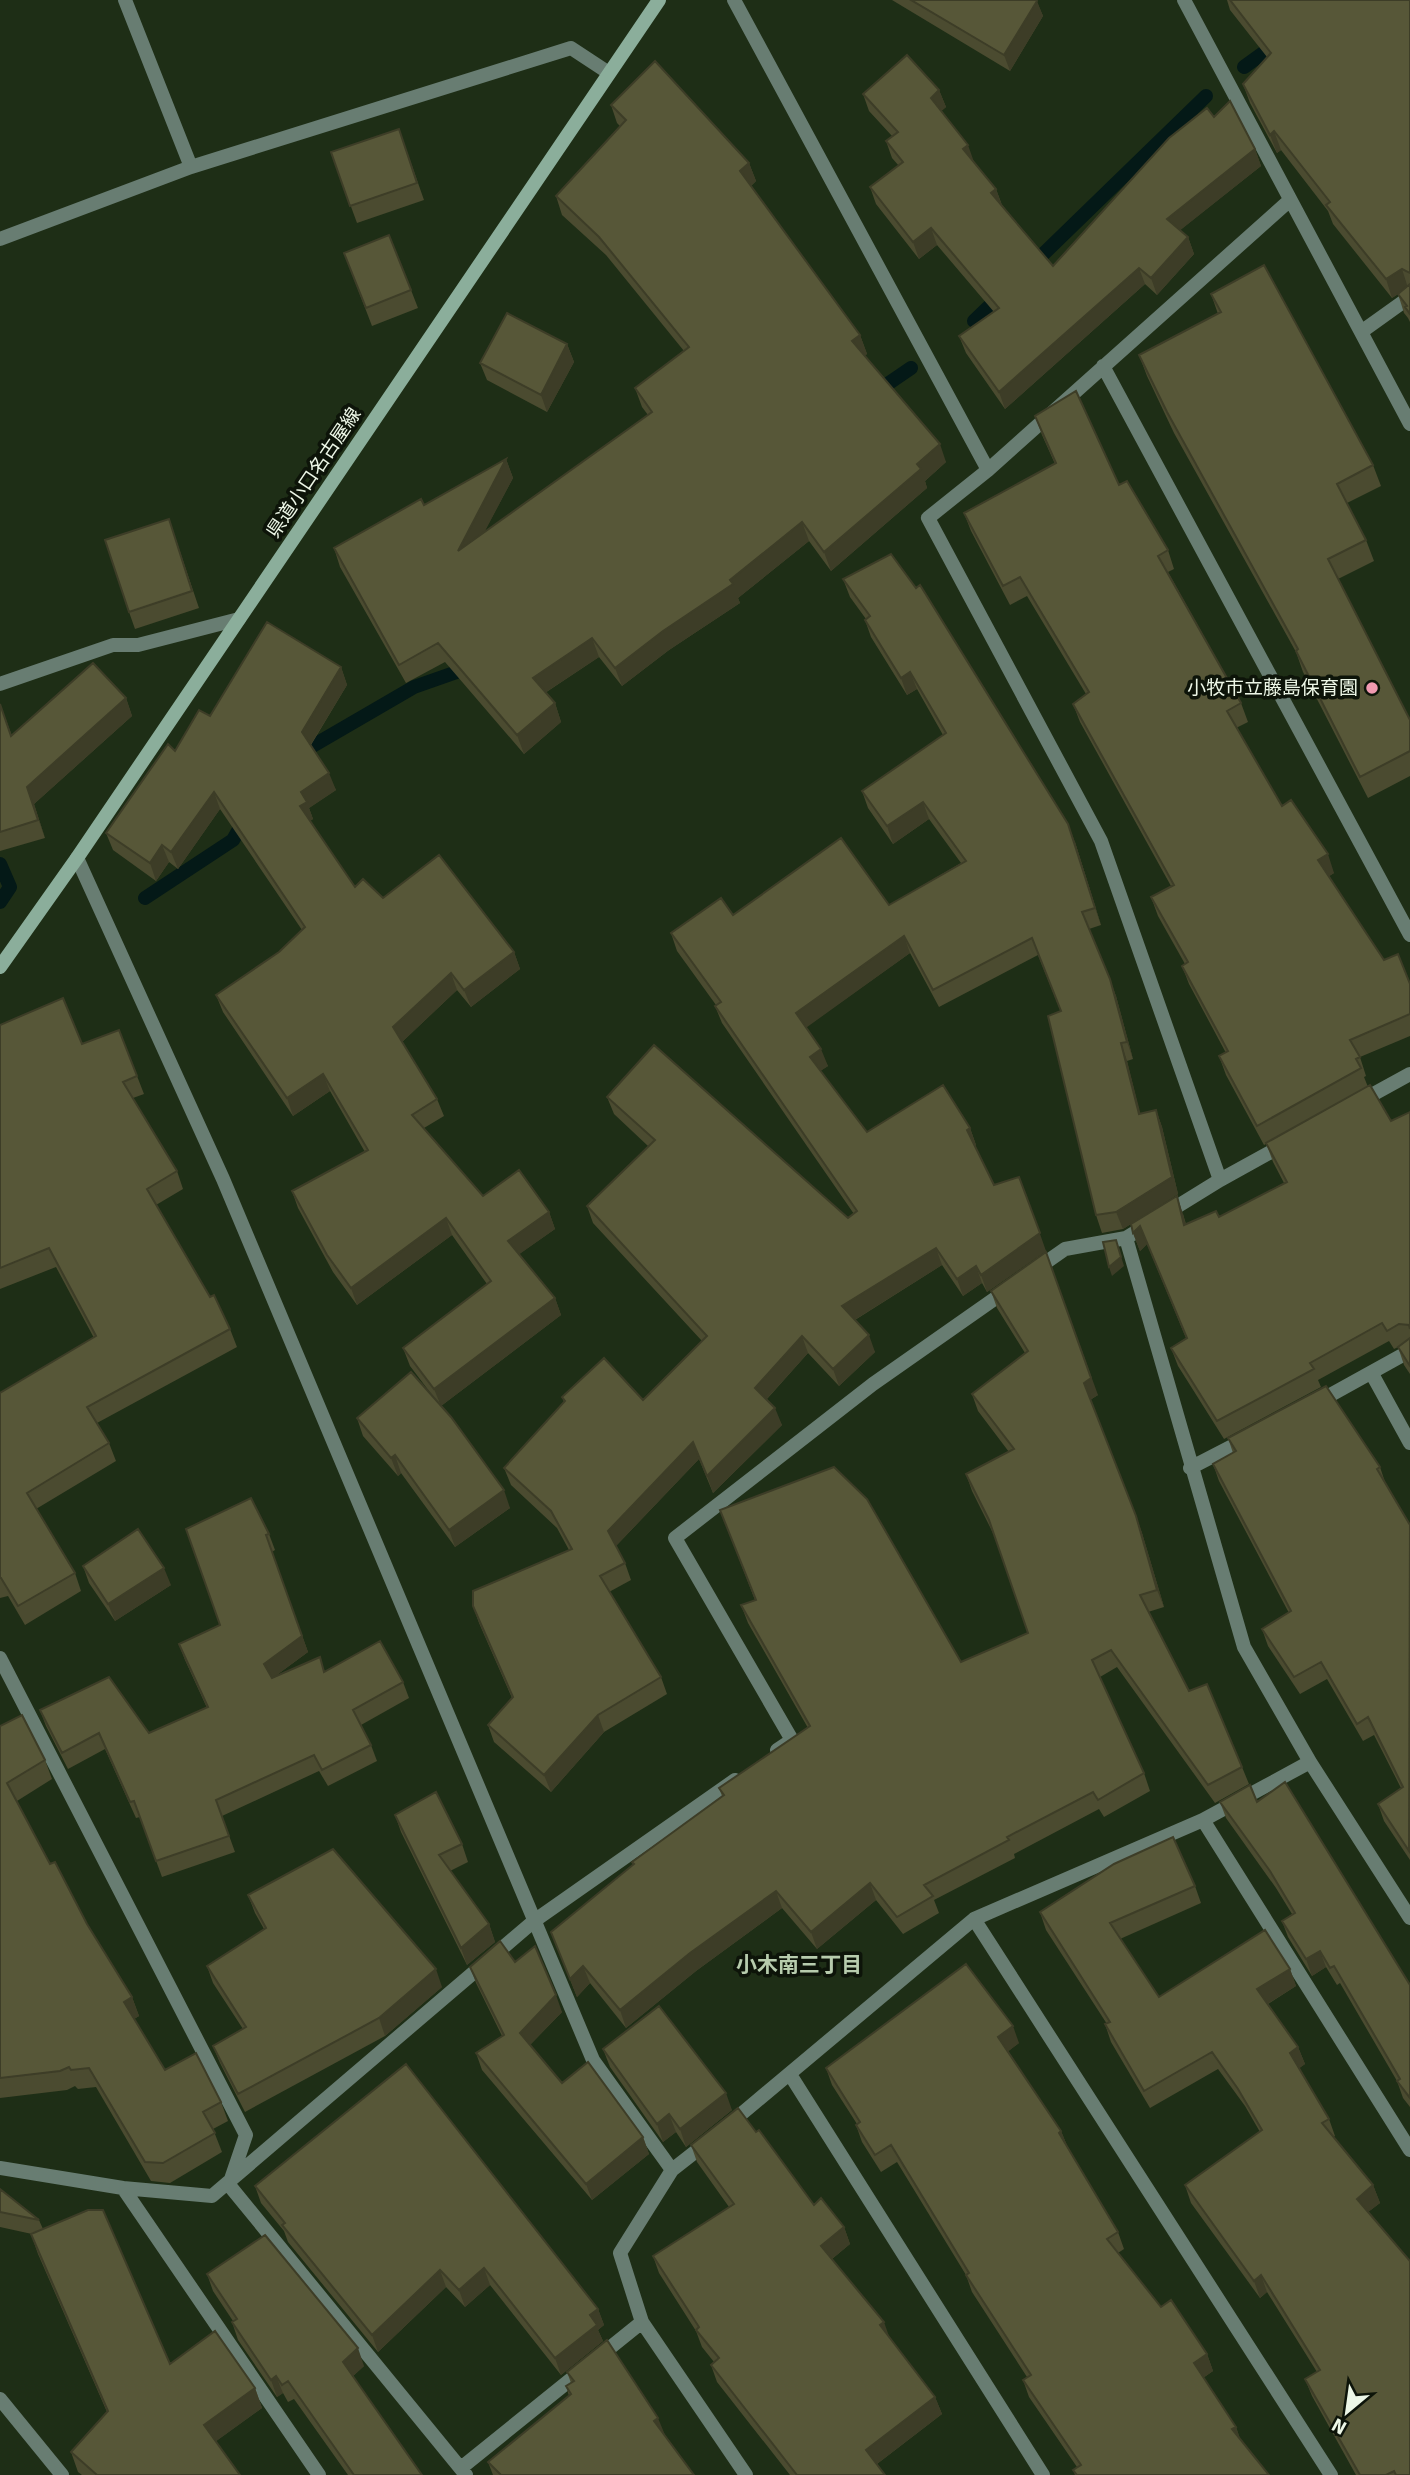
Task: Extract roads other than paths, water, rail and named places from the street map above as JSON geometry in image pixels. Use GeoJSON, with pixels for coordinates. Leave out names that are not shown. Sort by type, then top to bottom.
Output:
{"type":"FeatureCollection","features":[{"type":"Feature","properties":{"kind":"main road","name":"県道小口名古屋線"},"geometry":{"type":"LineString","coordinates":[[3,960],[77,858],[659,0]]}},
{"type":"Feature","properties":{"kind":"street"},"geometry":{"type":"LineString","coordinates":[[125,0],[191,167]]}},
{"type":"Feature","properties":{"kind":"street"},"geometry":{"type":"LineString","coordinates":[[734,0],[988,470]]}},
{"type":"Feature","properties":{"kind":"street"},"geometry":{"type":"LineString","coordinates":[[1184,0],[1410,424]]}},
{"type":"Feature","properties":{"kind":"street"},"geometry":{"type":"LineString","coordinates":[[0,239],[191,167],[571,48],[609,73]]}},
{"type":"Feature","properties":{"kind":"street"},"geometry":{"type":"LineString","coordinates":[[1220,1180],[1101,841],[929,518],[988,470],[1290,200]]}},
{"type":"Feature","properties":{"kind":"street"},"geometry":{"type":"LineString","coordinates":[[1361,332],[1410,297]]}},
{"type":"Feature","properties":{"kind":"street"},"geometry":{"type":"LineString","coordinates":[[1103,366],[1410,935]]}},
{"type":"Feature","properties":{"kind":"street"},"geometry":{"type":"LineString","coordinates":[[0,684],[113,645],[138,645],[239,619]]}},
{"type":"Feature","properties":{"kind":"street"},"geometry":{"type":"LineString","coordinates":[[77,858],[223,1179],[593,2060],[672,2170]]}},
{"type":"Feature","properties":{"kind":"street"},"geometry":{"type":"LineString","coordinates":[[1350,1107],[1410,1074]]}},
{"type":"Feature","properties":{"kind":"street"},"geometry":{"type":"LineString","coordinates":[[769,1756],[792,1740],[675,1538],[873,1384],[1065,1250],[1126,1238],[1220,1180],[1303,1134]]}},
{"type":"Feature","properties":{"kind":"street"},"geometry":{"type":"LineString","coordinates":[[1126,1238],[1190,1468],[1244,1647],[1310,1762],[1410,1918]]}},
{"type":"Feature","properties":{"kind":"street"},"geometry":{"type":"LineString","coordinates":[[1299,1411],[1372,1374],[1410,1351]]}},
{"type":"Feature","properties":{"kind":"street"},"geometry":{"type":"LineString","coordinates":[[1372,1374],[1410,1443]]}},
{"type":"Feature","properties":{"kind":"street"},"geometry":{"type":"LineString","coordinates":[[1190,1468],[1263,1430]]}},
{"type":"Feature","properties":{"kind":"street"},"geometry":{"type":"LineString","coordinates":[[0,1658],[246,2135],[229,2185]]}},
{"type":"Feature","properties":{"kind":"street"},"geometry":{"type":"LineString","coordinates":[[746,2475],[642,2322],[620,2253],[672,2170],[791,2076],[974,1919],[1203,1820],[1310,1762]]}},
{"type":"Feature","properties":{"kind":"street"},"geometry":{"type":"LineString","coordinates":[[0,2168],[122,2188],[212,2196],[229,2185],[534,1921],[747,1772]]}},
{"type":"Feature","properties":{"kind":"street"},"geometry":{"type":"LineString","coordinates":[[1203,1820],[1410,2150]]}},
{"type":"Feature","properties":{"kind":"street"},"geometry":{"type":"LineString","coordinates":[[974,1919],[1331,2475]]}},
{"type":"Feature","properties":{"kind":"street"},"geometry":{"type":"LineString","coordinates":[[791,2076],[1043,2475]]}},
{"type":"Feature","properties":{"kind":"street"},"geometry":{"type":"LineString","coordinates":[[229,2185],[463,2472],[642,2322]]}},
{"type":"Feature","properties":{"kind":"street"},"geometry":{"type":"LineString","coordinates":[[122,2188],[319,2475]]}},
{"type":"Feature","properties":{"kind":"street"},"geometry":{"type":"LineString","coordinates":[[0,2399],[62,2475]]}},
{"type":"Feature","properties":{"kind":"waterway"},"geometry":{"type":"LineString","coordinates":[[1244,67],[1277,43]]}},
{"type":"Feature","properties":{"kind":"waterway"},"geometry":{"type":"LineString","coordinates":[[1031,266],[1206,96]]}},
{"type":"Feature","properties":{"kind":"waterway"},"geometry":{"type":"LineString","coordinates":[[974,321],[1001,295]]}},
{"type":"Feature","properties":{"kind":"waterway"},"geometry":{"type":"LineString","coordinates":[[873,394],[911,368]]}},
{"type":"Feature","properties":{"kind":"waterway"},"geometry":{"type":"LineString","coordinates":[[297,755],[414,687],[471,667]]}},
{"type":"Feature","properties":{"kind":"waterway"},"geometry":{"type":"LineString","coordinates":[[145,898],[233,840],[246,817]]}},
{"type":"Feature","properties":{"kind":"waterway"},"geometry":{"type":"LineString","coordinates":[[0,864],[10,887],[0,902]]}},
{"type":"Feature","properties":{"kind":"place","name":"小牧市立藤島保育園"},"geometry":{"type":"Point","coordinates":[1372,688]}},
{"type":"Feature","properties":{"kind":"district","name":"小木南三丁目"},"geometry":{"type":"Point","coordinates":[799,1965]}}]}
